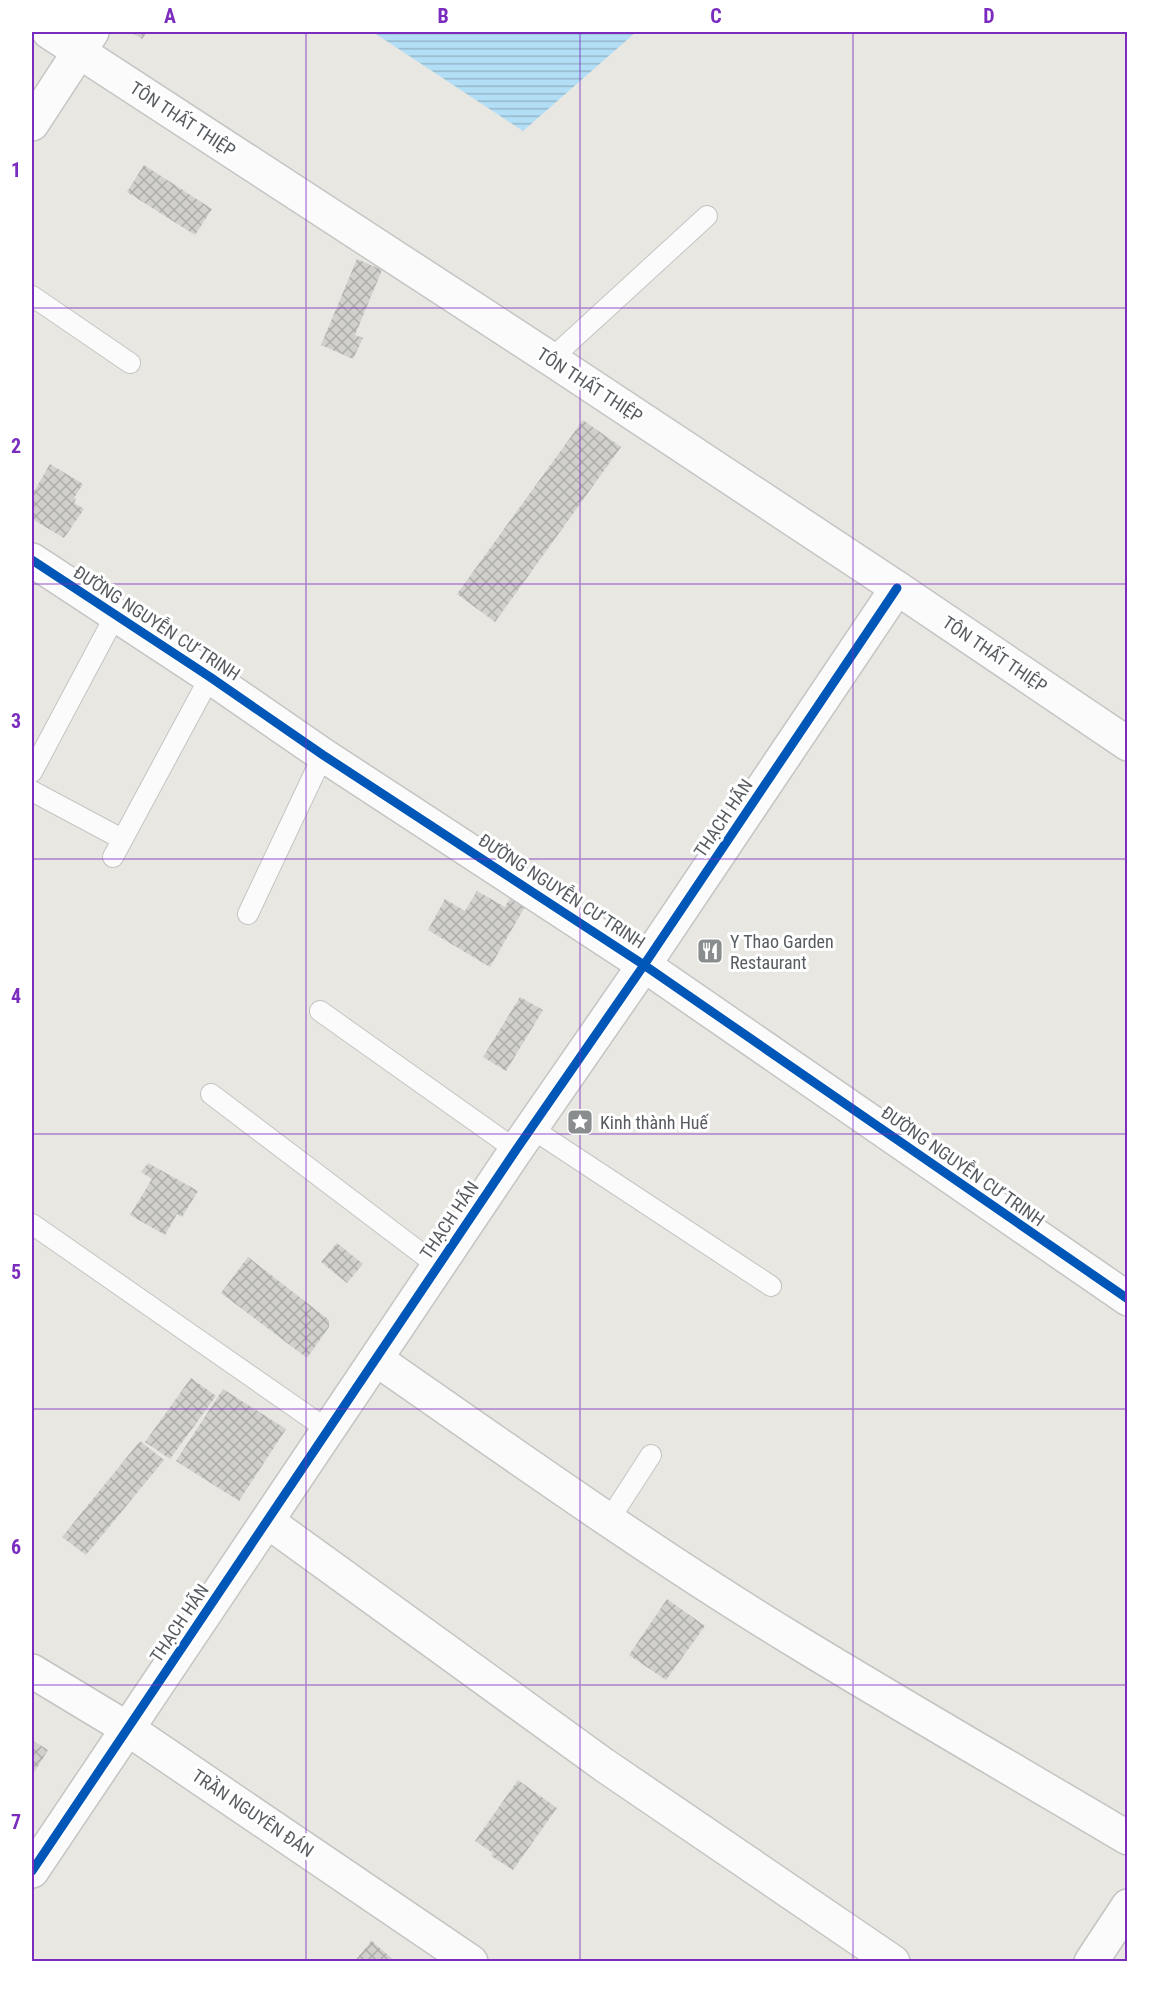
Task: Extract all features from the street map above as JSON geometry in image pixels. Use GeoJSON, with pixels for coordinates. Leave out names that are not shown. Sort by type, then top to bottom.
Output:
{"type":"FeatureCollection","features":[{"type":"Feature","properties":{"kind":"street","name":"TÔN THẤT THIỆP"},"geometry":{"type":"LineString","coordinates":[[49,32],[86,41],[551,359],[1128,744]]}},
{"type":"Feature","properties":{"kind":"street"},"geometry":{"type":"LineString","coordinates":[[32,124],[86,41]]}},
{"type":"Feature","properties":{"kind":"street","name":"ĐƯỜNG NGUYỄN CƯ TRINH"},"geometry":{"type":"LineString","coordinates":[[32,560],[210,677],[323,755],[644,965],[1128,1299]]}},
{"type":"Feature","properties":{"kind":"street","name":"THẠCH HÃN"},"geometry":{"type":"LineString","coordinates":[[32,1868],[129,1729],[523,1139],[644,965],[897,588]]}},
{"type":"Feature","properties":{"kind":"street"},"geometry":{"type":"LineString","coordinates":[[376,1359],[609,1520],[804,1646],[1128,1838]]}},
{"type":"Feature","properties":{"kind":"street"},"geometry":{"type":"LineString","coordinates":[[267,1521],[604,1765],[893,1962]]}},
{"type":"Feature","properties":{"kind":"street","name":"TRẦN NGUYÊN ĐÁN"},"geometry":{"type":"LineString","coordinates":[[32,1671],[129,1729],[471,1962]]}},
{"type":"Feature","properties":{"kind":"street"},"geometry":{"type":"LineString","coordinates":[[1091,1962],[1128,1906]]}},
{"type":"Feature","properties":{"kind":"lane"},"geometry":{"type":"LineString","coordinates":[[551,359],[707,216]]}},
{"type":"Feature","properties":{"kind":"lane"},"geometry":{"type":"LineString","coordinates":[[32,296],[130,363]]}},
{"type":"Feature","properties":{"kind":"lane"},"geometry":{"type":"LineString","coordinates":[[32,772],[115,616]]}},
{"type":"Feature","properties":{"kind":"lane"},"geometry":{"type":"LineString","coordinates":[[113,857],[210,677]]}},
{"type":"Feature","properties":{"kind":"lane"},"geometry":{"type":"LineString","coordinates":[[248,914],[323,755]]}},
{"type":"Feature","properties":{"kind":"lane"},"geometry":{"type":"LineString","coordinates":[[32,791],[123,839]]}},
{"type":"Feature","properties":{"kind":"lane"},"geometry":{"type":"LineString","coordinates":[[320,1011],[523,1139],[771,1286]]}},
{"type":"Feature","properties":{"kind":"lane"},"geometry":{"type":"LineString","coordinates":[[211,1094],[438,1266]]}},
{"type":"Feature","properties":{"kind":"lane"},"geometry":{"type":"LineString","coordinates":[[32,1224],[328,1430]]}},
{"type":"Feature","properties":{"kind":"lane"},"geometry":{"type":"LineString","coordinates":[[609,1520],[651,1455]]}},
{"type":"Feature","properties":{"kind":"water"},"geometry":{"type":"Polygon","coordinates":[[[373,32],[636,32],[523,131],[373,32]]]}},
{"type":"Feature","properties":{"kind":"building"},"geometry":{"type":"Polygon","coordinates":[[[130,32],[147,32],[142,39],[130,32]]]}},
{"type":"Feature","properties":{"kind":"building"},"geometry":{"type":"Polygon","coordinates":[[[144,165],[212,209],[195,235],[127,192],[144,165]]]}},
{"type":"Feature","properties":{"kind":"building"},"geometry":{"type":"Polygon","coordinates":[[[357,259],[382,270],[355,335],[363,338],[353,359],[321,345],[357,259]]]}},
{"type":"Feature","properties":{"kind":"building"},"geometry":{"type":"Polygon","coordinates":[[[583,420],[621,447],[495,622],[457,594],[583,420]]]}},
{"type":"Feature","properties":{"kind":"building"},"geometry":{"type":"Polygon","coordinates":[[[50,464],[83,484],[74,498],[76,499],[74,503],[84,509],[64,538],[32,519],[32,495],[50,464]]]}},
{"type":"Feature","properties":{"kind":"building"},"geometry":{"type":"Polygon","coordinates":[[[515,889],[530,898],[490,967],[428,930],[445,899],[465,911],[477,891],[505,907],[515,889]]]}},
{"type":"Feature","properties":{"kind":"building"},"geometry":{"type":"Polygon","coordinates":[[[520,997],[543,1010],[506,1071],[483,1057],[520,997]]]}},
{"type":"Feature","properties":{"kind":"building"},"geometry":{"type":"Polygon","coordinates":[[[148,1163],[198,1191],[182,1217],[177,1214],[165,1235],[130,1215],[152,1179],[141,1172],[148,1163]]]}},
{"type":"Feature","properties":{"kind":"building"},"geometry":{"type":"Polygon","coordinates":[[[337,1243],[363,1264],[347,1283],[321,1262],[337,1243]]]}},
{"type":"Feature","properties":{"kind":"building"},"geometry":{"type":"Polygon","coordinates":[[[248,1257],[329,1320],[329,1327],[307,1358],[221,1293],[248,1257]]]}},
{"type":"Feature","properties":{"kind":"building"},"geometry":{"type":"Polygon","coordinates":[[[191,1378],[216,1396],[170,1459],[145,1442],[191,1378]]]}},
{"type":"Feature","properties":{"kind":"building"},"geometry":{"type":"Polygon","coordinates":[[[223,1389],[286,1429],[239,1501],[176,1461],[223,1389]]]}},
{"type":"Feature","properties":{"kind":"building"},"geometry":{"type":"Polygon","coordinates":[[[140,1441],[164,1460],[86,1555],[62,1537],[140,1441]]]}},
{"type":"Feature","properties":{"kind":"building"},"geometry":{"type":"Polygon","coordinates":[[[667,1599],[705,1626],[666,1680],[629,1655],[667,1599]]]}},
{"type":"Feature","properties":{"kind":"building"},"geometry":{"type":"Polygon","coordinates":[[[32,1740],[48,1750],[32,1776],[32,1740]]]}},
{"type":"Feature","properties":{"kind":"building"},"geometry":{"type":"Polygon","coordinates":[[[518,1780],[557,1808],[513,1870],[491,1856],[493,1853],[475,1841],[518,1780]]]}},
{"type":"Feature","properties":{"kind":"building"},"geometry":{"type":"Polygon","coordinates":[[[372,1940],[374,1943],[396,1962],[354,1962],[372,1940]]]}},
{"type":"Feature","properties":{"kind":"cycle path"},"geometry":{"type":"LineString","coordinates":[[32,560],[210,677],[323,755],[644,965],[1128,1299]]}},
{"type":"Feature","properties":{"kind":"cycle path"},"geometry":{"type":"LineString","coordinates":[[32,1871],[897,588]]}},
{"type":"Feature","properties":{"kind":"place","name":"Y Thao Garden Restaurant"},"geometry":{"type":"Point","coordinates":[710,951]}},
{"type":"Feature","properties":{"kind":"place","name":"Kinh thành Huế"},"geometry":{"type":"Point","coordinates":[580,1122]}}]}
